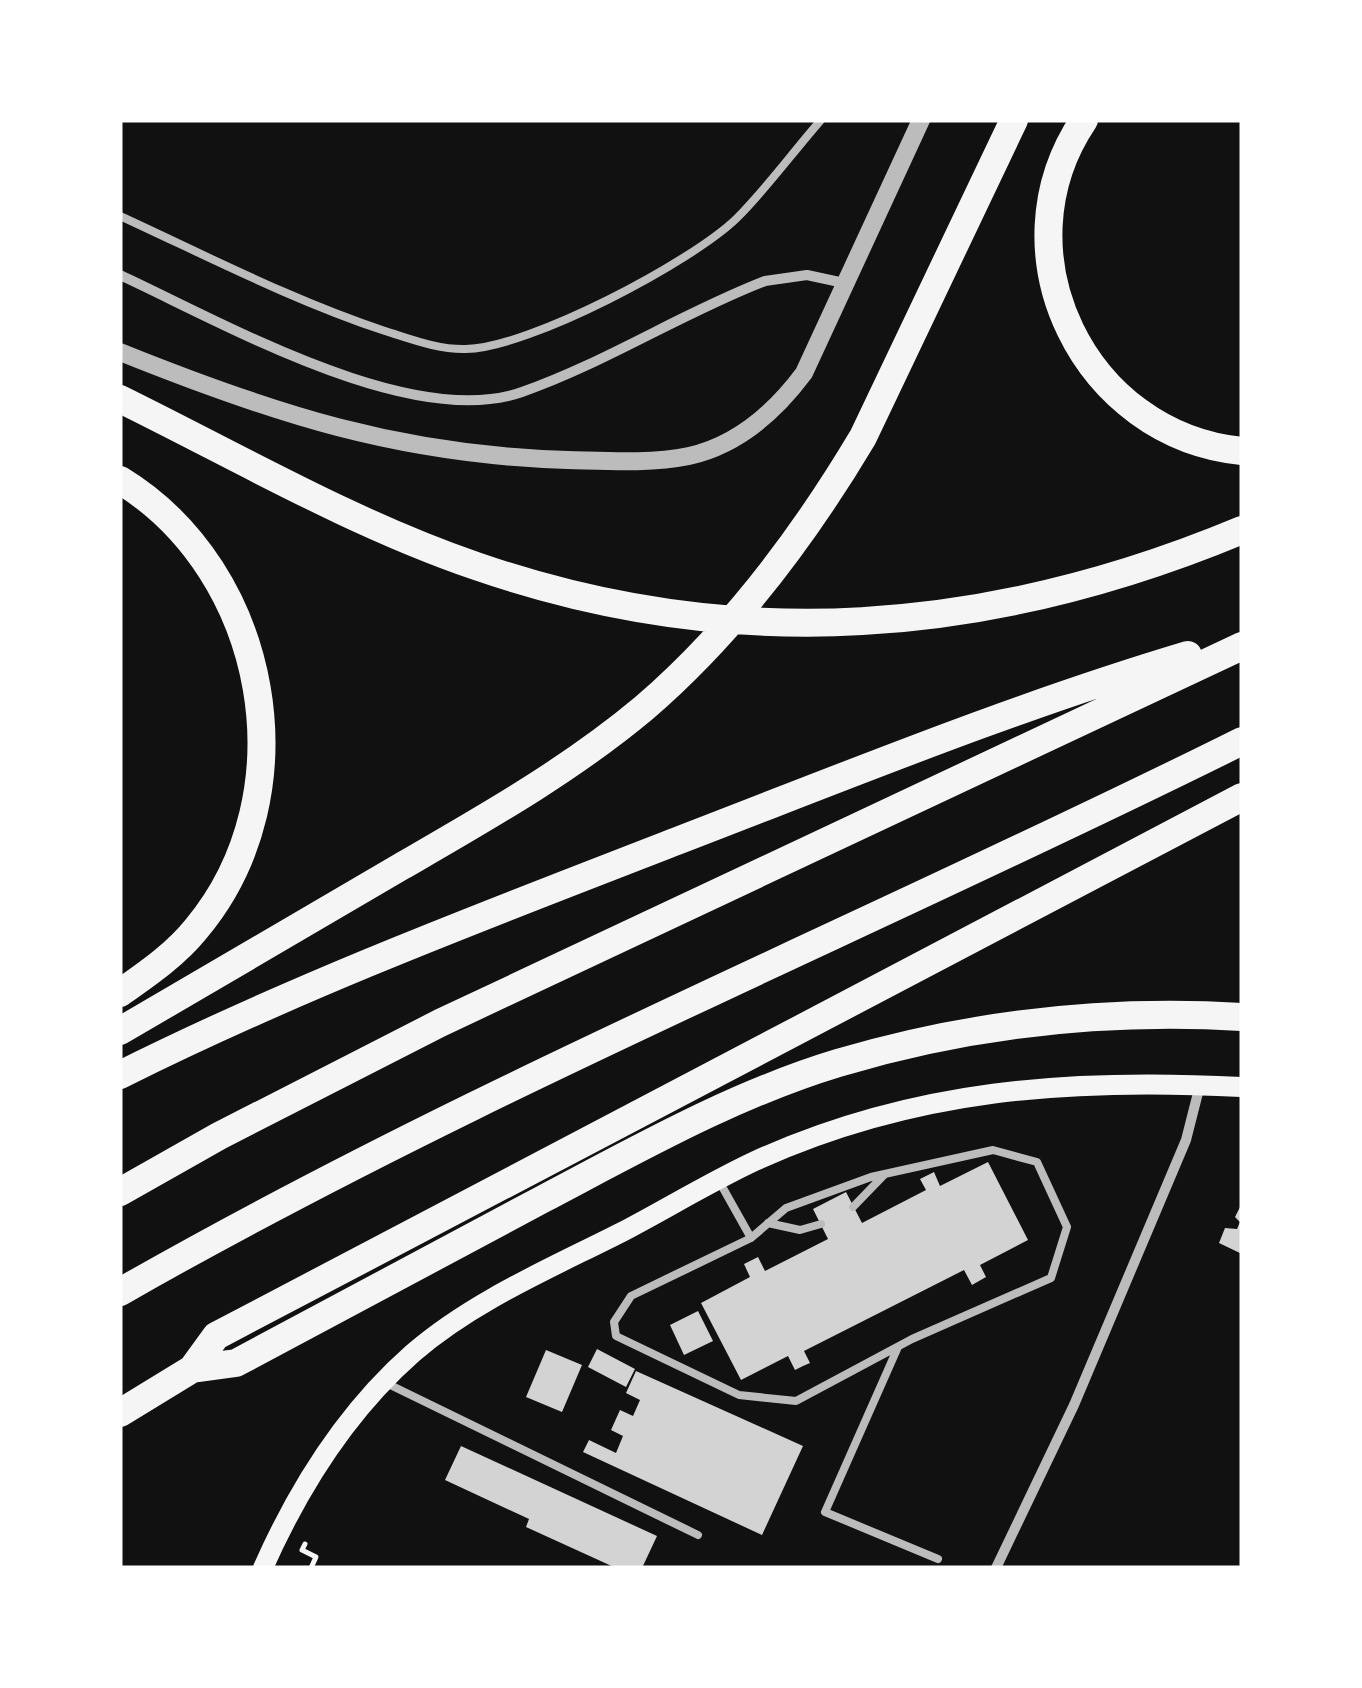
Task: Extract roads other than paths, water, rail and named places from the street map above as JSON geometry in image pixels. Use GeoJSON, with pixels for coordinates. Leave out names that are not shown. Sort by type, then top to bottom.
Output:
{"type":"FeatureCollection","features":[{"type":"Feature","properties":{"kind":"highway"},"geometry":{"type":"LineString","coordinates":[[120,1031],[519,798],[643,708],[690,665],[800,536],[854,451],[1014,120]]}},
{"type":"Feature","properties":{"kind":"highway"},"geometry":{"type":"LineString","coordinates":[[1084,120],[1054,188],[1048,240],[1058,301],[1080,348],[1096,373],[1146,420],[1213,448],[1242,451]]}},
{"type":"Feature","properties":{"kind":"highway"},"geometry":{"type":"LineString","coordinates":[[120,399],[354,514],[458,559],[608,604],[742,622],[868,623],[1001,606],[1083,587],[1242,530]]}},
{"type":"Feature","properties":{"kind":"highway"},"geometry":{"type":"LineString","coordinates":[[120,480],[179,527],[216,575],[239,622],[256,673],[262,730],[255,804],[246,838],[224,886],[196,929],[157,967],[120,993]]}},
{"type":"Feature","properties":{"kind":"highway"},"geometry":{"type":"LineString","coordinates":[[120,1075],[266,1005],[552,889],[1062,693],[1242,642]]}},
{"type":"Feature","properties":{"kind":"highway"},"geometry":{"type":"LineString","coordinates":[[120,1192],[218,1136],[440,1023],[1242,642]]}},
{"type":"Feature","properties":{"kind":"highway"},"geometry":{"type":"LineString","coordinates":[[120,1292],[263,1211],[496,1092],[1242,741]]}},
{"type":"Feature","properties":{"kind":"highway"},"geometry":{"type":"LineString","coordinates":[[192,1370],[216,1336],[1242,797]]}},
{"type":"Feature","properties":{"kind":"highway"},"geometry":{"type":"LineString","coordinates":[[120,1413],[192,1370],[236,1364],[673,1132],[836,1064],[973,1030],[1049,1020],[1132,1014],[1242,1017]]}},
{"type":"Feature","properties":{"kind":"main road"},"geometry":{"type":"LineString","coordinates":[[263,1568],[324,1455],[415,1351],[494,1298],[719,1180],[825,1133],[965,1096],[1098,1082],[1242,1086]]}},
{"type":"Feature","properties":{"kind":"street"},"geometry":{"type":"LineString","coordinates":[[120,352],[267,410],[444,452],[529,459],[650,460],[689,456],[723,444],[753,427],[782,403],[804,374],[922,120]]}},
{"type":"Feature","properties":{"kind":"street"},"geometry":{"type":"LineString","coordinates":[[120,275],[302,359],[422,399],[476,401],[520,393],[764,280],[807,275],[844,283]]}},
{"type":"Feature","properties":{"kind":"street"},"geometry":{"type":"LineString","coordinates":[[996,1568],[1074,1406],[1186,1140],[1200,1084]]}},
{"type":"Feature","properties":{"kind":"lane"},"geometry":{"type":"LineString","coordinates":[[120,216],[332,314],[420,342],[465,349],[509,343],[552,328],[709,242],[737,218],[821,120]]}},
{"type":"Feature","properties":{"kind":"lane"},"geometry":{"type":"LineString","coordinates":[[993,1150],[1037,1162],[1067,1228],[1051,1278],[898,1347],[796,1401],[739,1395],[616,1336],[614,1322],[631,1296],[751,1238],[786,1208],[884,1174],[993,1150]]}},
{"type":"Feature","properties":{"kind":"lane"},"geometry":{"type":"LineString","coordinates":[[854,1208],[884,1174]]}},
{"type":"Feature","properties":{"kind":"lane"},"geometry":{"type":"LineString","coordinates":[[719,1180],[751,1238]]}},
{"type":"Feature","properties":{"kind":"lane"},"geometry":{"type":"LineString","coordinates":[[768,1223],[800,1230],[821,1224]]}},
{"type":"Feature","properties":{"kind":"lane"},"geometry":{"type":"LineString","coordinates":[[898,1347],[825,1512],[938,1559]]}},
{"type":"Feature","properties":{"kind":"lane"},"geometry":{"type":"LineString","coordinates":[[384,1382],[698,1535]]}}]}
